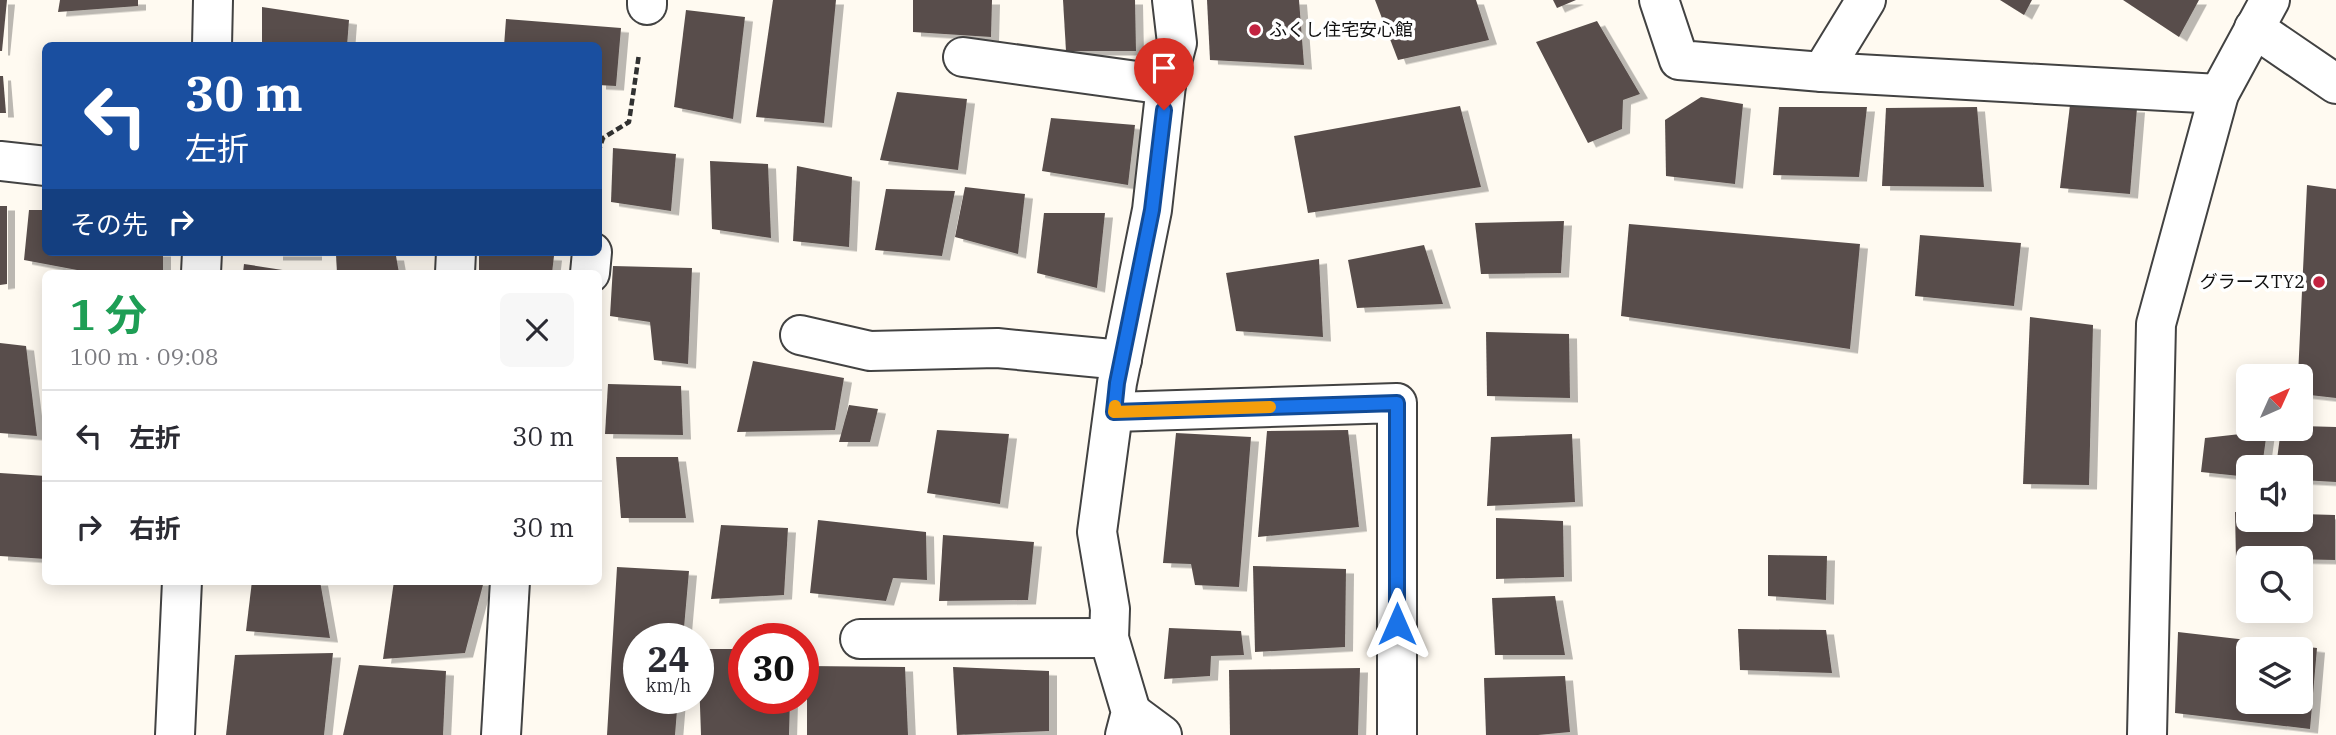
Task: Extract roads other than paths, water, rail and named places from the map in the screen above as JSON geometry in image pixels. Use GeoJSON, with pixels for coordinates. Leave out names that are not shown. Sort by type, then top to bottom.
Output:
{"type":"FeatureCollection","features":[{"type":"Feature","properties":{"kind":"street"},"geometry":{"type":"LineString","coordinates":[[212,42],[213,0]]}},
{"type":"Feature","properties":{"kind":"street"},"geometry":{"type":"LineString","coordinates":[[1161,735],[1128,724],[1109,638],[1110,609],[1097,533],[1122,360],[1152,210],[1166,85],[1177,43],[1172,0]]}},
{"type":"Feature","properties":{"kind":"street"},"geometry":{"type":"LineString","coordinates":[[1659,0],[1679,60],[1822,72],[2219,94]]}},
{"type":"Feature","properties":{"kind":"street"},"geometry":{"type":"LineString","coordinates":[[1822,72],[1866,0]]}},
{"type":"Feature","properties":{"kind":"street"},"geometry":{"type":"LineString","coordinates":[[2147,735],[2156,324],[2219,94],[2262,14],[2336,84]]}},
{"type":"Feature","properties":{"kind":"street"},"geometry":{"type":"LineString","coordinates":[[963,57],[1166,85]]}},
{"type":"Feature","properties":{"kind":"street"},"geometry":{"type":"LineString","coordinates":[[0,161],[42,166]]}},
{"type":"Feature","properties":{"kind":"street"},"geometry":{"type":"LineString","coordinates":[[800,335],[870,351],[997,348],[1122,360]]}},
{"type":"Feature","properties":{"kind":"street"},"geometry":{"type":"LineString","coordinates":[[1114,412],[1397,403],[1397,735]]}},
{"type":"Feature","properties":{"kind":"street"},"geometry":{"type":"LineString","coordinates":[[175,735],[182,585]]}},
{"type":"Feature","properties":{"kind":"street"},"geometry":{"type":"LineString","coordinates":[[501,735],[510,585]]}},
{"type":"Feature","properties":{"kind":"street"},"geometry":{"type":"LineString","coordinates":[[860,639],[1109,638]]}},
{"type":"Feature","properties":{"kind":"place","name":"ふくし住宅安心館"},"geometry":{"type":"Point","coordinates":[1255,30]}},
{"type":"Feature","properties":{"kind":"place","name":"グラースTY2"},"geometry":{"type":"Point","coordinates":[2319,282]}}]}
